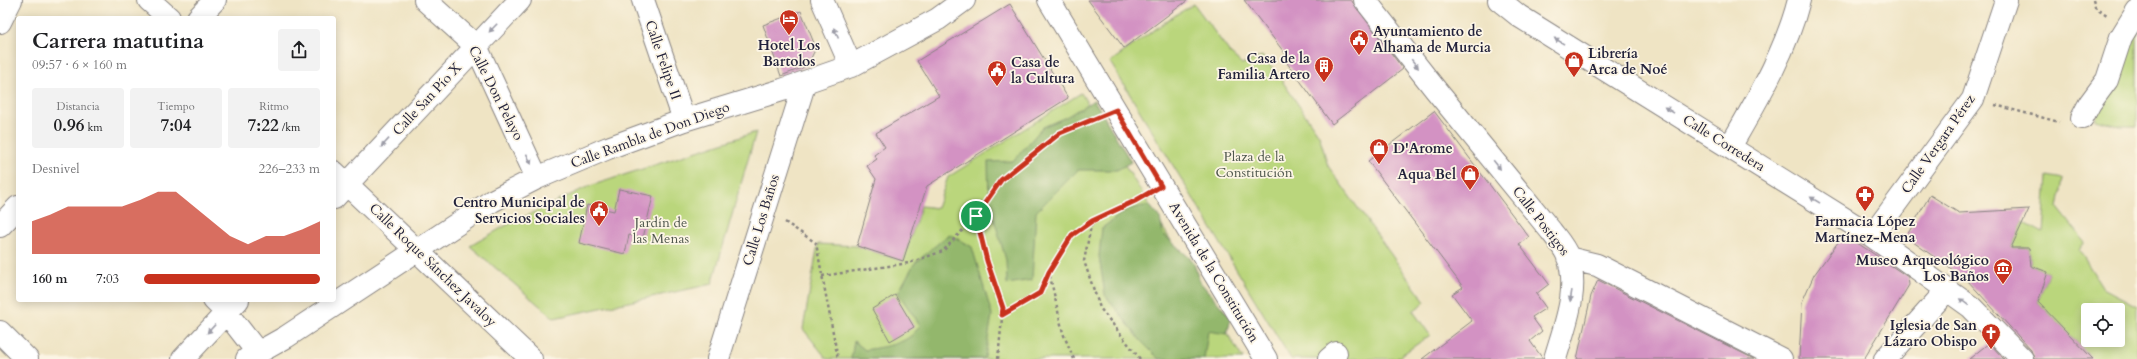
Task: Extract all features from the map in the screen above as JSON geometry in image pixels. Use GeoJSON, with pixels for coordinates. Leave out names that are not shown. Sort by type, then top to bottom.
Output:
{"type":"FeatureCollection","features":[{"type":"Feature","properties":{"kind":"street"},"geometry":{"type":"LineString","coordinates":[[0,22],[11,0]]}},
{"type":"Feature","properties":{"kind":"street"},"geometry":{"type":"LineString","coordinates":[[149,0],[167,16]]}},
{"type":"Feature","properties":{"kind":"street"},"geometry":{"type":"LineString","coordinates":[[200,16],[215,0]]}},
{"type":"Feature","properties":{"kind":"street","name":"Calle Don Pelayo"},"geometry":{"type":"LineString","coordinates":[[426,0],[476,46],[538,178]]}},
{"type":"Feature","properties":{"kind":"street","name":"Calle San Pío X"},"geometry":{"type":"LineString","coordinates":[[338,184],[520,0]]}},
{"type":"Feature","properties":{"kind":"street","name":"Calle Felipe II"},"geometry":{"type":"LineString","coordinates":[[643,0],[684,120]]}},
{"type":"Feature","properties":{"kind":"street"},"geometry":{"type":"LineString","coordinates":[[822,0],[851,66]]}},
{"type":"Feature","properties":{"kind":"street","name":"Calle Rambla de Don Diego"},"geometry":{"type":"LineString","coordinates":[[252,356],[286,336],[492,201],[538,178],[608,148],[684,120],[806,82],[851,66],[938,20],[964,0]]}},
{"type":"Feature","properties":{"kind":"street","name":"Avenida de la Constitución"},"geometry":{"type":"LineString","coordinates":[[1048,0],[1266,359]]}},
{"type":"Feature","properties":{"kind":"street","name":"Calle Postigos"},"geometry":{"type":"LineString","coordinates":[[1365,0],[1435,89],[1552,231],[1568,258],[1598,265],[1781,359]]}},
{"type":"Feature","properties":{"kind":"street","name":"Calle Corredera"},"geometry":{"type":"LineString","coordinates":[[1499,0],[1519,16],[1872,236],[1970,308],[2022,359]]}},
{"type":"Feature","properties":{"kind":"street"},"geometry":{"type":"LineString","coordinates":[[1730,147],[1764,88],[1796,14],[1799,0]]}},
{"type":"Feature","properties":{"kind":"street","name":"Calle Vergara Pérez"},"geometry":{"type":"LineString","coordinates":[[1872,236],[1973,99],[2006,0]]}},
{"type":"Feature","properties":{"kind":"street"},"geometry":{"type":"LineString","coordinates":[[2082,118],[2090,103],[2107,80],[2115,51],[2137,11]]}},
{"type":"Feature","properties":{"kind":"street","name":"Calle Los Baños"},"geometry":{"type":"LineString","coordinates":[[718,359],[806,82]]}},
{"type":"Feature","properties":{"kind":"street","name":"Calle Roque Sánchez Javaloy"},"geometry":{"type":"LineString","coordinates":[[338,184],[418,250],[531,359]]}},
{"type":"Feature","properties":{"kind":"street"},"geometry":{"type":"LineString","coordinates":[[0,226],[16,210]]}},
{"type":"Feature","properties":{"kind":"street"},"geometry":{"type":"LineString","coordinates":[[1555,359],[1571,299],[1573,278],[1568,258]]}},
{"type":"Feature","properties":{"kind":"street"},"geometry":{"type":"LineString","coordinates":[[1885,359],[1946,290]]}},
{"type":"Feature","properties":{"kind":"street"},"geometry":{"type":"LineString","coordinates":[[183,359],[226,304],[252,356]]}},
{"type":"Feature","properties":{"kind":"street"},"geometry":{"type":"LineString","coordinates":[[0,332],[28,359]]}},
{"type":"Feature","properties":{"kind":"path"},"geometry":{"type":"LineString","coordinates":[[1973,99],[2063,123],[2082,118]]}},
{"type":"Feature","properties":{"kind":"path"},"geometry":{"type":"LineString","coordinates":[[822,276],[908,263],[943,251],[976,216],[1001,180],[1060,133],[1116,110]]}},
{"type":"Feature","properties":{"kind":"path"},"geometry":{"type":"LineString","coordinates":[[1002,315],[1040,293],[1049,272],[1072,235],[1092,221],[1135,201],[1161,186]]}},
{"type":"Feature","properties":{"kind":"path"},"geometry":{"type":"LineString","coordinates":[[765,208],[816,243],[838,359]]}},
{"type":"Feature","properties":{"kind":"path"},"geometry":{"type":"LineString","coordinates":[[976,216],[987,261],[1003,308],[998,359]]}},
{"type":"Feature","properties":{"kind":"path"},"geometry":{"type":"LineString","coordinates":[[1092,221],[1084,261],[1100,308],[1140,359]]}},
{"type":"Feature","properties":{"kind":"path"},"geometry":{"type":"LineString","coordinates":[[1049,272],[1063,333],[1074,359]]}},
{"type":"Feature","properties":{"kind":"green space","name":"Plaza de la Constitución"},"geometry":{"type":"Polygon","coordinates":[[[1194,4],[1231,54],[1242,64],[1262,56],[1276,72],[1319,135],[1328,166],[1425,302],[1413,311],[1430,335],[1396,359],[1291,359],[1110,62],[1169,19],[1194,4]]]}},
{"type":"Feature","properties":{"kind":"green space"},"geometry":{"type":"Polygon","coordinates":[[[2137,21],[2137,126],[2119,126],[2095,120],[2124,43],[2137,21]]]}},
{"type":"Feature","properties":{"kind":"green space"},"geometry":{"type":"Polygon","coordinates":[[[1081,93],[1243,359],[827,359],[803,329],[818,244],[857,246],[903,261],[921,206],[937,208],[948,177],[1081,93]]]}},
{"type":"Feature","properties":{"kind":"green space"},"geometry":{"type":"Polygon","coordinates":[[[1094,100],[1131,162],[1117,170],[1078,170],[1036,212],[1032,280],[1007,284],[1006,260],[989,202],[988,162],[1013,161],[1043,127],[1066,117],[1094,100]]]}},
{"type":"Feature","properties":{"kind":"green space","name":"Jardín de las Menas"},"geometry":{"type":"Polygon","coordinates":[[[756,132],[712,284],[554,318],[470,246],[505,226],[587,187],[756,132]]]}},
{"type":"Feature","properties":{"kind":"green space"},"geometry":{"type":"Polygon","coordinates":[[[2047,176],[2063,179],[2058,208],[2085,242],[2079,250],[2103,288],[2137,306],[2137,359],[2079,359],[2086,352],[2081,347],[2125,347],[2125,303],[2081,303],[2081,347],[2038,302],[2048,272],[2031,266],[2029,248],[2011,248],[2023,222],[2043,233],[2047,176]]]}},
{"type":"Feature","properties":{"kind":"green space"},"geometry":{"type":"Polygon","coordinates":[[[1149,205],[1160,218],[1163,234],[1193,261],[1200,282],[1231,318],[1227,334],[1208,331],[1204,359],[1159,359],[1141,341],[1105,295],[1099,256],[1102,228],[1128,209],[1149,205]]]}},
{"type":"Feature","properties":{"kind":"green space"},"geometry":{"type":"Polygon","coordinates":[[[949,234],[972,247],[992,315],[985,357],[981,359],[851,359],[854,341],[865,350],[896,344],[910,337],[915,332],[920,325],[898,293],[914,264],[949,234]]]}},
{"type":"Feature","properties":{"kind":"building"},"geometry":{"type":"Polygon","coordinates":[[[1088,0],[1188,0],[1124,48],[1088,0]]]}},
{"type":"Feature","properties":{"kind":"building"},"geometry":{"type":"Polygon","coordinates":[[[1244,0],[1351,0],[1403,69],[1332,124],[1287,63],[1290,60],[1244,0]]]}},
{"type":"Feature","properties":{"kind":"building"},"geometry":{"type":"Polygon","coordinates":[[[1010,4],[1068,98],[927,186],[903,261],[857,246],[876,179],[867,166],[877,159],[874,155],[885,147],[876,133],[939,96],[917,61],[1010,4]]]}},
{"type":"Feature","properties":{"kind":"building","name":"Hotel Los Bartolos"},"geometry":{"type":"Polygon","coordinates":[[[801,11],[816,48],[807,66],[781,76],[763,25],[801,11]]]}},
{"type":"Feature","properties":{"kind":"building"},"geometry":{"type":"Polygon","coordinates":[[[1434,111],[1529,237],[1519,244],[1549,284],[1536,294],[1546,308],[1532,317],[1542,331],[1530,341],[1543,359],[1422,359],[1472,321],[1452,294],[1463,287],[1368,161],[1434,111]]]}},
{"type":"Feature","properties":{"kind":"building"},"geometry":{"type":"Polygon","coordinates":[[[619,189],[653,196],[643,238],[629,235],[625,254],[579,243],[587,205],[614,211],[619,189]]]}},
{"type":"Feature","properties":{"kind":"building"},"geometry":{"type":"Polygon","coordinates":[[[1930,195],[1959,213],[2029,209],[2011,248],[2029,248],[2031,266],[2048,272],[2038,302],[2093,359],[2034,359],[2031,350],[1967,280],[1906,237],[1930,195]]]}},
{"type":"Feature","properties":{"kind":"building"},"geometry":{"type":"Polygon","coordinates":[[[1844,234],[1908,277],[1909,285],[1864,359],[1799,359],[1802,302],[1814,275],[1844,234]]]}},
{"type":"Feature","properties":{"kind":"building"},"geometry":{"type":"Polygon","coordinates":[[[1598,280],[1754,359],[1577,359],[1591,296],[1598,280]]]}},
{"type":"Feature","properties":{"kind":"building"},"geometry":{"type":"Polygon","coordinates":[[[895,295],[914,327],[890,341],[872,309],[895,295]]]}},
{"type":"Feature","properties":{"kind":"building","name":"Iglesia de San Lázaro Obispo"},"geometry":{"type":"Polygon","coordinates":[[[1989,343],[2004,359],[1969,359],[1989,343]]]}},
{"type":"Feature","properties":{"kind":"place","name":"Hotel Los Bartolos"},"geometry":{"type":"Point","coordinates":[789,36]}},
{"type":"Feature","properties":{"kind":"place","name":"Ayuntamiento de Alhama de Murcia"},"geometry":{"type":"Point","coordinates":[1359,56]}},
{"type":"Feature","properties":{"kind":"place","name":"Librería Arca de Noé"},"geometry":{"type":"Point","coordinates":[1574,78]}},
{"type":"Feature","properties":{"kind":"place","name":"Casa de la Familia Artero"},"geometry":{"type":"Point","coordinates":[1324,83]}},
{"type":"Feature","properties":{"kind":"place","name":"Casa de la Cultura"},"geometry":{"type":"Point","coordinates":[997,87]}},
{"type":"Feature","properties":{"kind":"place","name":"D'Arome"},"geometry":{"type":"Point","coordinates":[1379,165]}},
{"type":"Feature","properties":{"kind":"place","name":"Aqua Bel"},"geometry":{"type":"Point","coordinates":[1470,191]}},
{"type":"Feature","properties":{"kind":"place","name":"Farmacia López Martínez-Mena"},"geometry":{"type":"Point","coordinates":[1865,212]}},
{"type":"Feature","properties":{"kind":"place","name":"Centro Municipal de Servicios Sociales"},"geometry":{"type":"Point","coordinates":[599,227]}},
{"type":"Feature","properties":{"kind":"place","name":"Museo Arqueológico Los Baños"},"geometry":{"type":"Point","coordinates":[2003,285]}},
{"type":"Feature","properties":{"kind":"place","name":"Iglesia de San Lázaro Obispo"},"geometry":{"type":"Point","coordinates":[1991,350]}},
{"type":"Feature","properties":{"kind":"route"},"geometry":{"type":"LineString","coordinates":[[1116,110],[1161,186],[1135,201],[1092,221],[1072,235],[1049,272],[1040,293],[1002,315],[1003,308],[987,261],[976,216],[1001,180],[1060,133],[1116,110]]}}]}
